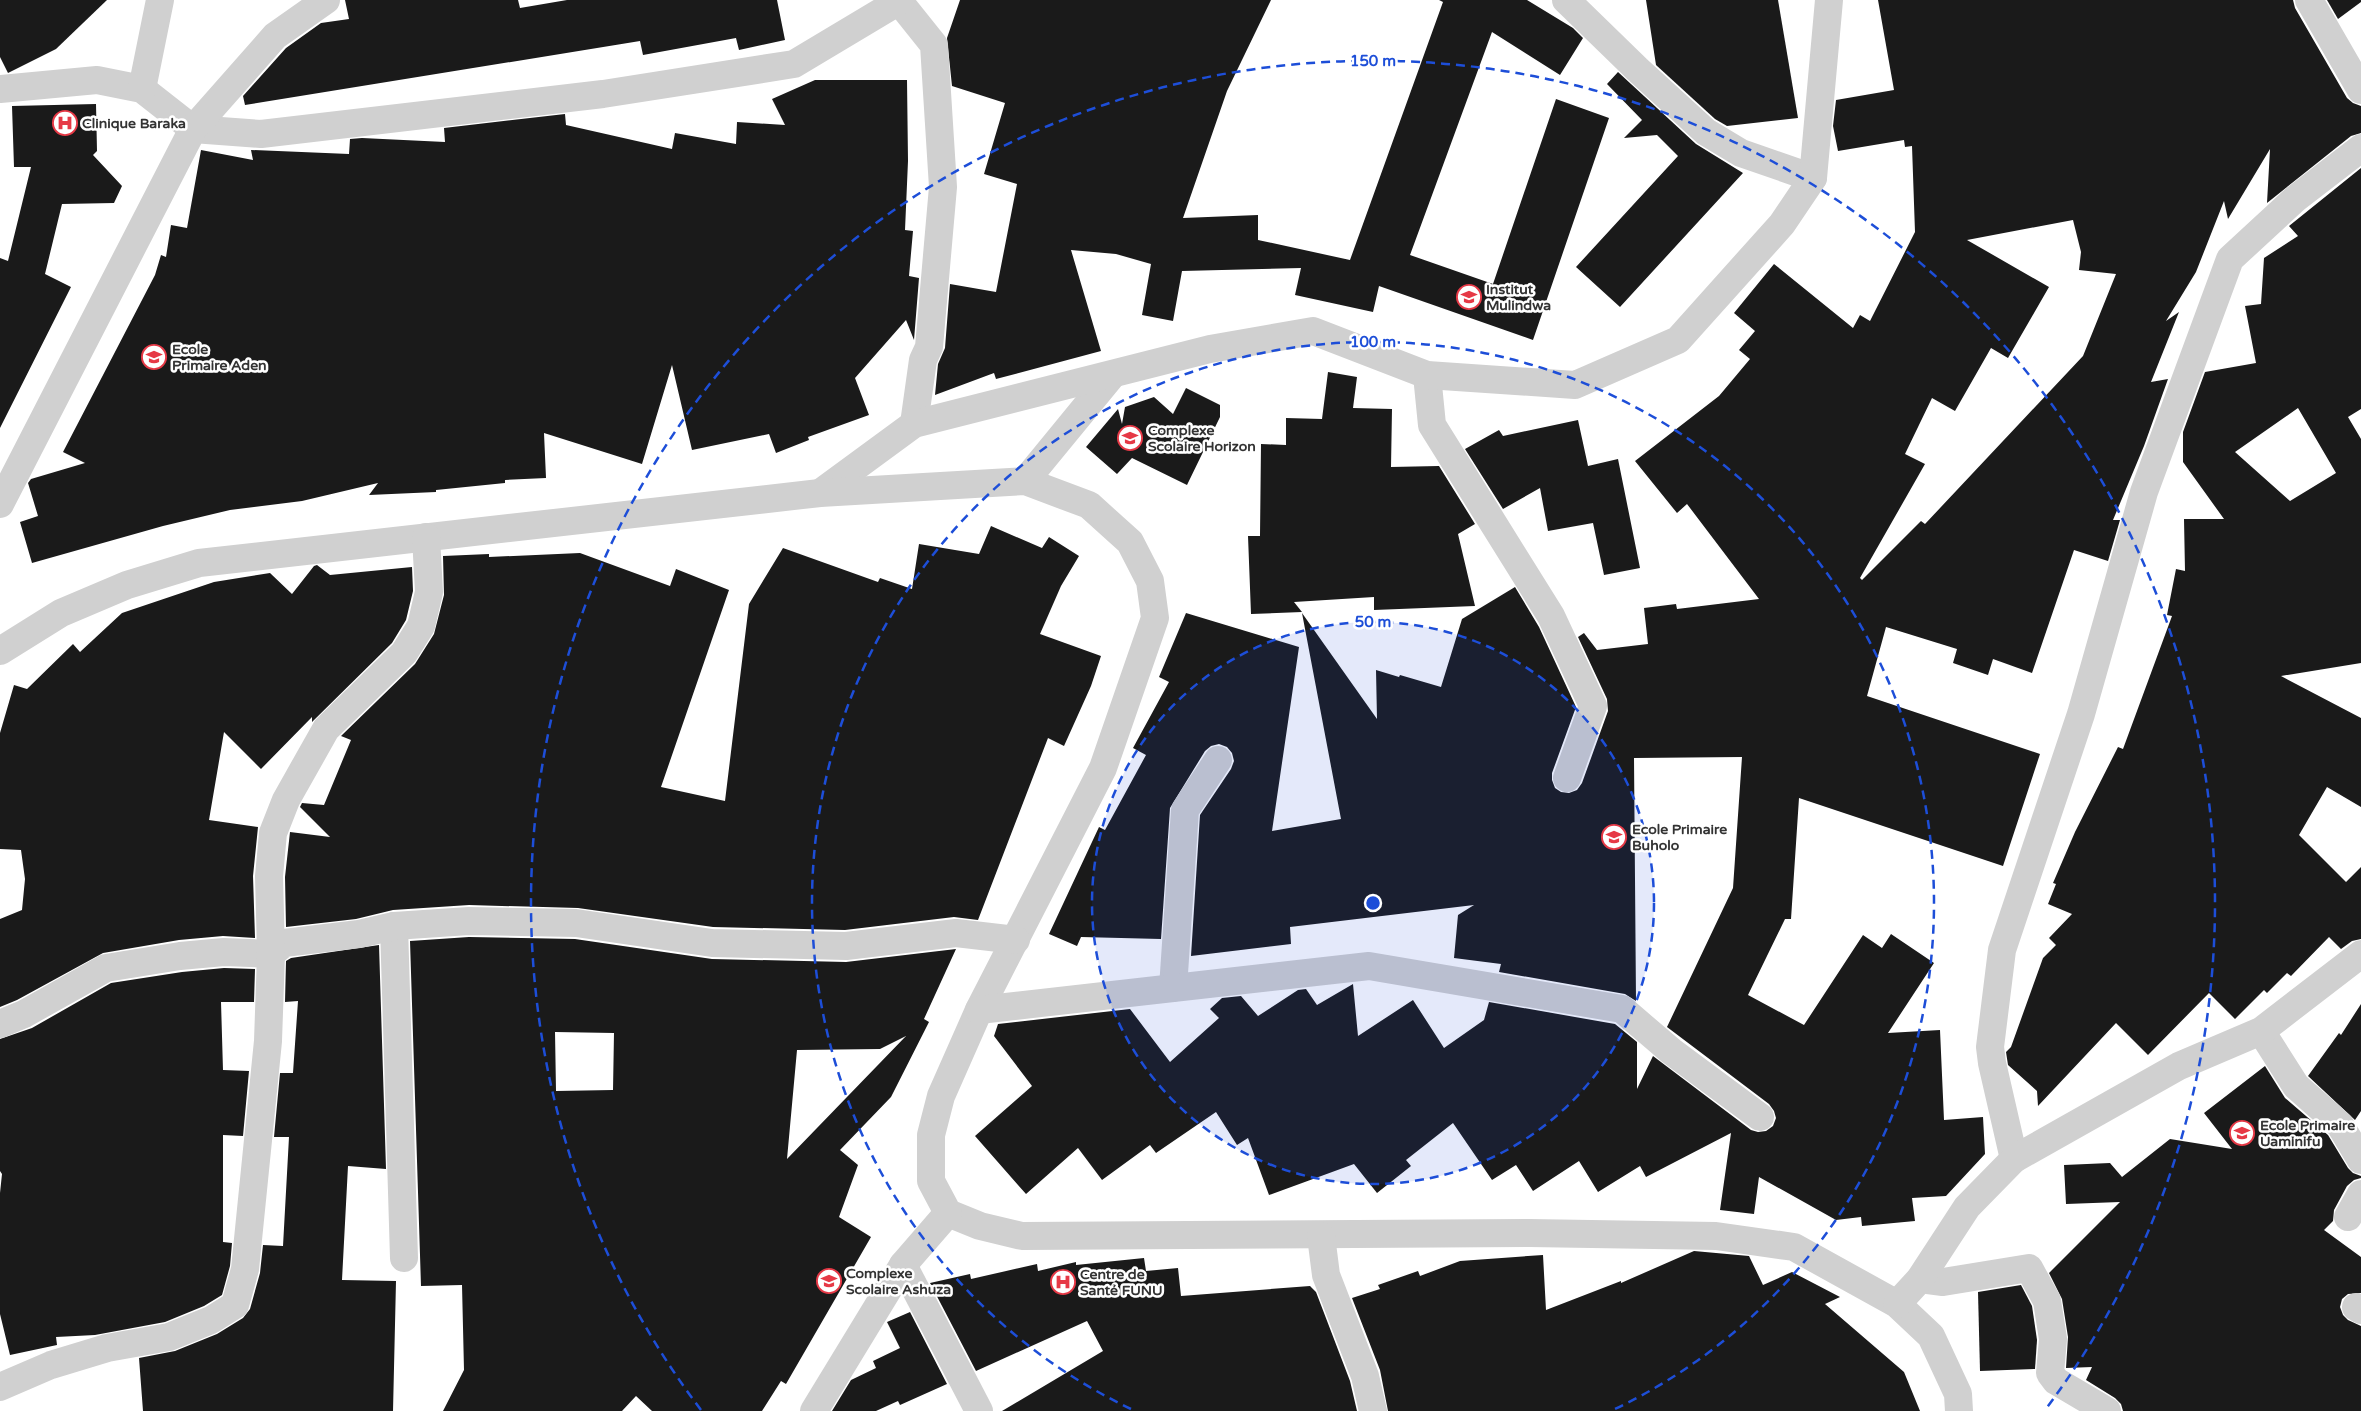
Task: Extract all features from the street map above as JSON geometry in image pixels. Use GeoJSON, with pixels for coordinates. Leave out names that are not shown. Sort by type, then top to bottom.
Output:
{"type":"FeatureCollection","features":[{"type":"Feature","properties":{"kind":"street"},"geometry":{"type":"LineString","coordinates":[[142,89],[160,0]]}},
{"type":"Feature","properties":{"kind":"street"},"geometry":{"type":"LineString","coordinates":[[0,504],[193,129],[275,36],[326,0]]}},
{"type":"Feature","properties":{"kind":"street"},"geometry":{"type":"LineString","coordinates":[[0,89],[97,80],[142,89],[193,129],[261,134],[603,94],[794,64],[899,0],[934,45],[943,187],[929,347],[923,360],[914,424]]}},
{"type":"Feature","properties":{"kind":"street"},"geometry":{"type":"LineString","coordinates":[[1566,0],[1636,69],[1706,132],[1741,153],[1813,178]]}},
{"type":"Feature","properties":{"kind":"street"},"geometry":{"type":"LineString","coordinates":[[820,493],[914,424],[1210,349],[1313,331],[1427,375],[1574,385],[1678,340],[1782,224],[1813,178],[1829,0]]}},
{"type":"Feature","properties":{"kind":"street"},"geometry":{"type":"LineString","coordinates":[[2309,0],[2361,90]]}},
{"type":"Feature","properties":{"kind":"street"},"geometry":{"type":"LineString","coordinates":[[2014,1159],[1992,1063],[1990,1046],[2002,950],[2081,714],[2144,492],[2230,259],[2294,199],[2361,148]]}},
{"type":"Feature","properties":{"kind":"street"},"geometry":{"type":"LineString","coordinates":[[1025,481],[1112,374]]}},
{"type":"Feature","properties":{"kind":"street"},"geometry":{"type":"LineString","coordinates":[[1427,375],[1432,425],[1551,616],[1594,706],[1567,778]]}},
{"type":"Feature","properties":{"kind":"street"},"geometry":{"type":"LineString","coordinates":[[0,651],[61,613],[127,585],[199,563],[820,493],[1025,481],[1089,505],[1130,542],[1150,581],[1155,618],[1103,768],[980,1010],[940,1096],[930,1136],[931,1181],[948,1212],[980,1226],[1022,1236],[1321,1236],[1529,1233],[1716,1236],[1794,1247],[1897,1304],[1931,1336],[1958,1394],[1958,1411]]}},
{"type":"Feature","properties":{"kind":"street"},"geometry":{"type":"LineString","coordinates":[[0,1388],[51,1365],[107,1348],[169,1337],[210,1320],[235,1305],[245,1269],[268,1041],[271,954],[269,876],[273,832],[286,800],[326,729],[404,653],[421,626],[429,592],[426,537]]}},
{"type":"Feature","properties":{"kind":"street"},"geometry":{"type":"LineString","coordinates":[[1173,988],[1185,810],[1218,760]]}},
{"type":"Feature","properties":{"kind":"street"},"geometry":{"type":"LineString","coordinates":[[0,1024],[24,1014],[106,968],[180,956],[224,952],[271,954],[284,943],[359,934],[394,926],[469,921],[576,923],[712,943],[775,945],[846,946],[956,933],[1016,940]]}},
{"type":"Feature","properties":{"kind":"street"},"geometry":{"type":"LineString","coordinates":[[394,926],[404,1258]]}},
{"type":"Feature","properties":{"kind":"street"},"geometry":{"type":"LineString","coordinates":[[1897,1304],[1920,1279],[1967,1207],[2014,1159],[2180,1066],[2261,1031],[2361,954]]}},
{"type":"Feature","properties":{"kind":"street"},"geometry":{"type":"LineString","coordinates":[[980,1010],[1369,966],[1622,1009],[1672,1051],[1760,1117]]}},
{"type":"Feature","properties":{"kind":"street"},"geometry":{"type":"LineString","coordinates":[[2261,1031],[2296,1086],[2340,1125],[2361,1160]]}},
{"type":"Feature","properties":{"kind":"street"},"geometry":{"type":"LineString","coordinates":[[814,1411],[903,1265],[948,1212]]}},
{"type":"Feature","properties":{"kind":"street"},"geometry":{"type":"LineString","coordinates":[[1321,1236],[1326,1275],[1365,1376],[1373,1411]]}},
{"type":"Feature","properties":{"kind":"street"},"geometry":{"type":"LineString","coordinates":[[903,1265],[979,1411]]}},
{"type":"Feature","properties":{"kind":"street"},"geometry":{"type":"LineString","coordinates":[[1920,1279],[1943,1282],[2029,1268],[2047,1301],[2053,1338],[2050,1373],[2056,1381],[2107,1411]]}},
{"type":"Feature","properties":{"kind":"building"},"geometry":{"type":"Polygon","coordinates":[[[0,0],[107,0],[56,49],[8,73],[0,57],[0,0]]]}},
{"type":"Feature","properties":{"kind":"building"},"geometry":{"type":"Polygon","coordinates":[[[345,0],[518,0],[520,8],[567,0],[777,0],[785,40],[739,50],[736,38],[643,55],[640,41],[245,105],[243,96],[286,48],[321,23],[349,19],[345,0]]]}},
{"type":"Feature","properties":{"kind":"building"},"geometry":{"type":"Polygon","coordinates":[[[960,0],[1271,0],[1227,91],[1183,218],[1258,215],[1258,240],[1350,260],[1443,2],[1439,0],[1527,0],[1573,28],[1583,38],[1560,75],[1492,32],[1410,255],[1493,284],[1556,99],[1609,118],[1533,340],[1379,286],[1373,312],[1295,295],[1301,268],[1182,271],[1173,321],[1142,315],[1151,264],[1116,254],[1071,250],[1101,351],[996,379],[994,373],[935,395],[938,364],[945,348],[950,284],[996,292],[1017,184],[984,174],[1005,103],[952,86],[947,38],[960,0]]]}},
{"type":"Feature","properties":{"kind":"building"},"geometry":{"type":"Polygon","coordinates":[[[1646,0],[1778,0],[1798,118],[1727,126],[1715,119],[1656,65],[1646,0]]]}},
{"type":"Feature","properties":{"kind":"building"},"geometry":{"type":"Polygon","coordinates":[[[1878,0],[2293,0],[2295,8],[2347,98],[2361,106],[2361,133],[2351,136],[2267,203],[2270,149],[2228,219],[2224,201],[2196,272],[2166,321],[2179,312],[2151,382],[2168,379],[2144,446],[2113,520],[2120,520],[2108,561],[2074,550],[2032,673],[1993,659],[1988,675],[1953,663],[1957,649],[1886,627],[1867,696],[2040,754],[2003,866],[1799,798],[1791,919],[1785,919],[1748,995],[1804,1025],[1863,935],[1882,948],[1891,934],[1934,963],[1888,1033],[1940,1030],[1944,1120],[1983,1117],[1985,1154],[1946,1196],[1912,1198],[1915,1221],[1862,1226],[1861,1217],[1836,1220],[1759,1177],[1754,1214],[1720,1210],[1731,1133],[1646,1177],[1640,1166],[1598,1192],[1579,1161],[1533,1191],[1516,1165],[1492,1180],[1453,1123],[1406,1160],[1411,1166],[1377,1193],[1354,1164],[1269,1195],[1248,1138],[1237,1145],[1216,1112],[1156,1153],[1150,1145],[1102,1180],[1078,1148],[1026,1194],[975,1136],[1032,1086],[994,1036],[998,1024],[1130,1009],[1170,1062],[1219,1018],[1210,1009],[1222,998],[1241,996],[1258,1016],[1298,990],[1306,989],[1317,1005],[1353,984],[1358,1036],[1413,1000],[1444,1048],[1484,1020],[1489,1002],[1615,1024],[1637,1042],[1637,1089],[1653,1056],[1751,1130],[1758,1132],[1766,1131],[1773,1126],[1776,1118],[1769,1104],[1667,1027],[1733,888],[1742,757],[1634,758],[1636,1001],[1625,994],[1499,972],[1501,964],[1454,958],[1458,915],[1474,905],[1290,927],[1291,944],[1191,956],[1200,815],[1231,769],[1234,761],[1232,753],[1227,747],[1219,744],[1211,746],[1205,751],[1170,808],[1161,939],[1081,937],[1077,946],[1049,934],[1099,827],[1105,830],[1146,755],[1133,748],[1169,682],[1159,677],[1186,613],[1299,647],[1272,831],[1341,819],[1302,613],[1377,719],[1376,670],[1441,687],[1462,619],[1515,587],[1539,627],[1576,707],[1552,773],[1552,780],[1555,788],[1561,792],[1569,793],[1577,790],[1582,783],[1608,711],[1607,699],[1578,637],[1584,633],[1597,650],[1648,644],[1644,608],[1676,604],[1677,609],[1759,599],[1687,504],[1677,513],[1635,461],[1719,396],[1750,359],[1739,350],[1755,331],[1734,313],[1774,264],[1853,328],[1860,315],[1870,321],[1915,232],[1912,146],[1905,147],[1904,140],[1838,151],[1833,126],[1836,100],[1894,90],[1878,0]],[[2073,220],[1967,240],[2049,287],[2008,358],[1991,348],[1955,411],[1932,398],[1905,454],[1925,464],[1860,578],[1862,580],[1921,521],[1925,524],[2083,356],[2116,274],[2079,270],[2081,252],[2073,220]]]}},
{"type":"Feature","properties":{"kind":"building"},"geometry":{"type":"Polygon","coordinates":[[[2327,0],[2361,0],[2361,2],[2338,19],[2327,0]]]}},
{"type":"Feature","properties":{"kind":"building"},"geometry":{"type":"Polygon","coordinates":[[[1618,72],[1696,144],[1743,173],[1620,307],[1576,267],[1678,156],[1657,135],[1624,138],[1642,120],[1607,84],[1618,72]]]}},
{"type":"Feature","properties":{"kind":"building"},"geometry":{"type":"Polygon","coordinates":[[[815,80],[907,80],[908,161],[905,230],[913,231],[909,276],[919,278],[914,340],[906,320],[855,378],[869,415],[808,437],[809,440],[776,453],[769,434],[692,450],[672,365],[642,464],[544,433],[546,478],[505,480],[505,483],[436,490],[436,492],[369,495],[378,483],[302,501],[230,510],[163,526],[32,563],[20,522],[38,516],[28,483],[31,479],[85,463],[63,452],[155,275],[161,255],[166,257],[171,225],[187,228],[201,150],[253,160],[251,150],[349,154],[350,139],[445,142],[444,128],[565,114],[566,125],[672,149],[675,133],[736,144],[737,122],[785,125],[772,99],[815,80]]]}},
{"type":"Feature","properties":{"kind":"building"},"geometry":{"type":"Polygon","coordinates":[[[96,104],[97,151],[93,155],[122,186],[114,203],[62,204],[45,274],[71,287],[0,428],[0,258],[8,261],[31,167],[14,167],[12,106],[96,104]]]}},
{"type":"Feature","properties":{"kind":"building"},"geometry":{"type":"Polygon","coordinates":[[[2361,168],[2361,409],[2348,417],[2361,439],[2361,663],[2281,676],[2361,718],[2361,807],[2327,787],[2299,835],[2346,882],[2361,867],[2361,939],[2352,941],[2341,949],[2329,937],[2291,976],[2287,973],[2267,993],[2264,990],[2235,1019],[2209,993],[2148,1055],[2116,1023],[2038,1106],[2037,1091],[2008,1065],[2006,1052],[2011,1047],[2043,958],[2056,945],[2049,938],[2072,914],[2048,904],[2056,884],[2053,883],[2075,832],[2118,747],[2123,749],[2172,616],[2167,615],[2176,569],[2185,571],[2184,519],[2224,519],[2183,462],[2183,432],[2205,372],[2256,363],[2245,306],[2261,304],[2264,258],[2298,236],[2289,226],[2361,168]],[[2298,408],[2235,452],[2290,501],[2336,473],[2298,408]]]}},
{"type":"Feature","properties":{"kind":"building"},"geometry":{"type":"Polygon","coordinates":[[[1328,372],[1357,377],[1353,408],[1392,409],[1391,467],[1439,466],[1475,524],[1458,534],[1475,606],[1374,610],[1374,597],[1294,602],[1302,612],[1251,614],[1248,536],[1260,536],[1261,444],[1286,445],[1286,418],[1322,419],[1328,372]]]}},
{"type":"Feature","properties":{"kind":"building"},"geometry":{"type":"Polygon","coordinates":[[[1186,388],[1220,405],[1220,417],[1187,485],[1132,458],[1117,474],[1086,447],[1118,409],[1122,424],[1125,407],[1154,397],[1173,414],[1186,388]]]}},
{"type":"Feature","properties":{"kind":"building"},"geometry":{"type":"Polygon","coordinates":[[[1578,420],[1588,466],[1618,459],[1640,568],[1604,575],[1593,523],[1548,531],[1540,488],[1503,509],[1465,449],[1499,430],[1503,436],[1578,420]]]}},
{"type":"Feature","properties":{"kind":"building"},"geometry":{"type":"Polygon","coordinates":[[[991,526],[1042,548],[1049,537],[1079,556],[1061,586],[1040,634],[1101,656],[1091,686],[1064,746],[1048,738],[978,920],[954,917],[845,930],[713,927],[578,908],[469,905],[393,910],[356,919],[286,927],[285,877],[290,832],[330,837],[300,807],[302,803],[324,805],[351,740],[341,736],[415,664],[434,634],[444,595],[443,556],[489,554],[489,557],[580,553],[670,586],[676,569],[729,590],[661,787],[725,801],[749,604],[783,548],[878,582],[880,578],[912,589],[919,544],[979,554],[991,526]]]}},
{"type":"Feature","properties":{"kind":"building"},"geometry":{"type":"Polygon","coordinates":[[[317,565],[330,575],[412,567],[413,591],[406,620],[392,643],[312,722],[312,717],[261,769],[224,732],[209,820],[258,827],[253,876],[255,938],[223,936],[179,940],[103,953],[17,1000],[0,1007],[0,919],[22,910],[25,879],[21,850],[0,849],[0,733],[14,685],[27,689],[73,644],[80,652],[122,613],[214,582],[270,573],[292,594],[314,566],[317,565]]]}},
{"type":"Feature","properties":{"kind":"building"},"geometry":{"type":"Polygon","coordinates":[[[469,937],[575,939],[712,959],[846,962],[956,949],[924,1019],[929,1022],[891,1097],[840,1150],[858,1165],[839,1217],[871,1237],[786,1384],[781,1381],[762,1411],[652,1411],[636,1396],[622,1411],[443,1411],[464,1370],[462,1285],[421,1286],[410,941],[469,937]],[[555,1032],[556,1091],[613,1090],[614,1033],[555,1032]],[[906,1036],[880,1049],[797,1050],[787,1159],[906,1036]]]}},
{"type":"Feature","properties":{"kind":"building"},"geometry":{"type":"Polygon","coordinates":[[[379,945],[386,1169],[348,1166],[342,1280],[396,1281],[393,1411],[143,1411],[139,1358],[175,1351],[217,1334],[243,1318],[250,1309],[260,1273],[263,1245],[283,1246],[289,1137],[274,1137],[280,1073],[293,1073],[298,1001],[285,1002],[286,961],[291,958],[379,945]]]}},
{"type":"Feature","properties":{"kind":"building"},"geometry":{"type":"Polygon","coordinates":[[[224,968],[255,969],[254,1002],[221,1002],[223,1070],[249,1071],[243,1136],[223,1135],[223,1242],[232,1243],[230,1266],[222,1295],[204,1306],[165,1322],[95,1335],[56,1337],[57,1345],[10,1355],[0,1314],[0,1193],[2,1174],[0,1171],[0,1039],[32,1028],[111,983],[182,972],[224,968]]]}},
{"type":"Feature","properties":{"kind":"building"},"geometry":{"type":"Polygon","coordinates":[[[2361,1004],[2361,1111],[2355,1120],[2308,1076],[2339,1033],[2341,1035],[2361,1004]]]}},
{"type":"Feature","properties":{"kind":"building"},"geometry":{"type":"Polygon","coordinates":[[[2265,1066],[2285,1098],[2328,1135],[2348,1168],[2353,1173],[2361,1176],[2361,1178],[2354,1180],[2347,1186],[2334,1210],[2333,1221],[2324,1230],[2361,1257],[2361,1293],[2348,1294],[2342,1299],[2340,1307],[2343,1315],[2348,1320],[2361,1326],[2361,1411],[2123,1411],[2121,1404],[2115,1398],[2086,1380],[2092,1367],[2066,1368],[2068,1337],[2062,1299],[2049,1273],[2120,1202],[2066,1204],[2064,1165],[2110,1163],[2122,1177],[2170,1139],[2232,1149],[2204,1113],[2265,1066]]]}},
{"type":"Feature","properties":{"kind":"building"},"geometry":{"type":"Polygon","coordinates":[[[1694,1251],[1749,1256],[1763,1285],[1792,1272],[1840,1297],[1825,1304],[1904,1372],[1920,1411],[1388,1411],[1380,1370],[1352,1298],[1380,1289],[1378,1285],[1418,1271],[1420,1276],[1460,1261],[1543,1255],[1546,1310],[1621,1281],[1621,1283],[1694,1251]]]}},
{"type":"Feature","properties":{"kind":"building"},"geometry":{"type":"Polygon","coordinates":[[[1144,1258],[1146,1271],[1178,1268],[1181,1296],[1310,1286],[1316,1292],[1350,1381],[1357,1411],[1002,1411],[1103,1351],[1087,1321],[976,1371],[930,1283],[970,1274],[971,1279],[1037,1264],[1038,1271],[1076,1262],[1076,1265],[1144,1258]]]}},
{"type":"Feature","properties":{"kind":"building"},"geometry":{"type":"Polygon","coordinates":[[[2021,1285],[2032,1306],[2037,1340],[2035,1369],[1980,1371],[1978,1292],[2021,1285]]]}},
{"type":"Feature","properties":{"kind":"building"},"geometry":{"type":"Polygon","coordinates":[[[910,1312],[947,1384],[900,1405],[898,1401],[876,1411],[832,1411],[851,1380],[876,1368],[873,1361],[900,1348],[887,1322],[910,1312]]]}},
{"type":"Feature","properties":{"kind":"place","name":"Clinique Baraka"},"geometry":{"type":"Point","coordinates":[65,123]}},
{"type":"Feature","properties":{"kind":"place","name":"Institut Mulindwa"},"geometry":{"type":"Point","coordinates":[1469,297]}},
{"type":"Feature","properties":{"kind":"place","name":"Ecole Primaire Aden"},"geometry":{"type":"Point","coordinates":[154,357]}},
{"type":"Feature","properties":{"kind":"place","name":"Complexe Scolaire Horizon"},"geometry":{"type":"Point","coordinates":[1130,438]}},
{"type":"Feature","properties":{"kind":"place","name":"Ecole Primaire Buholo"},"geometry":{"type":"Point","coordinates":[1614,837]}},
{"type":"Feature","properties":{"kind":"place","name":"Ecole Primaire Uaminifu"},"geometry":{"type":"Point","coordinates":[2242,1133]}},
{"type":"Feature","properties":{"kind":"place","name":"Complexe Scolaire Ashuza"},"geometry":{"type":"Point","coordinates":[829,1281]}},
{"type":"Feature","properties":{"kind":"place","name":"Centre de Santé FUNU"},"geometry":{"type":"Point","coordinates":[1063,1282]}}]}
